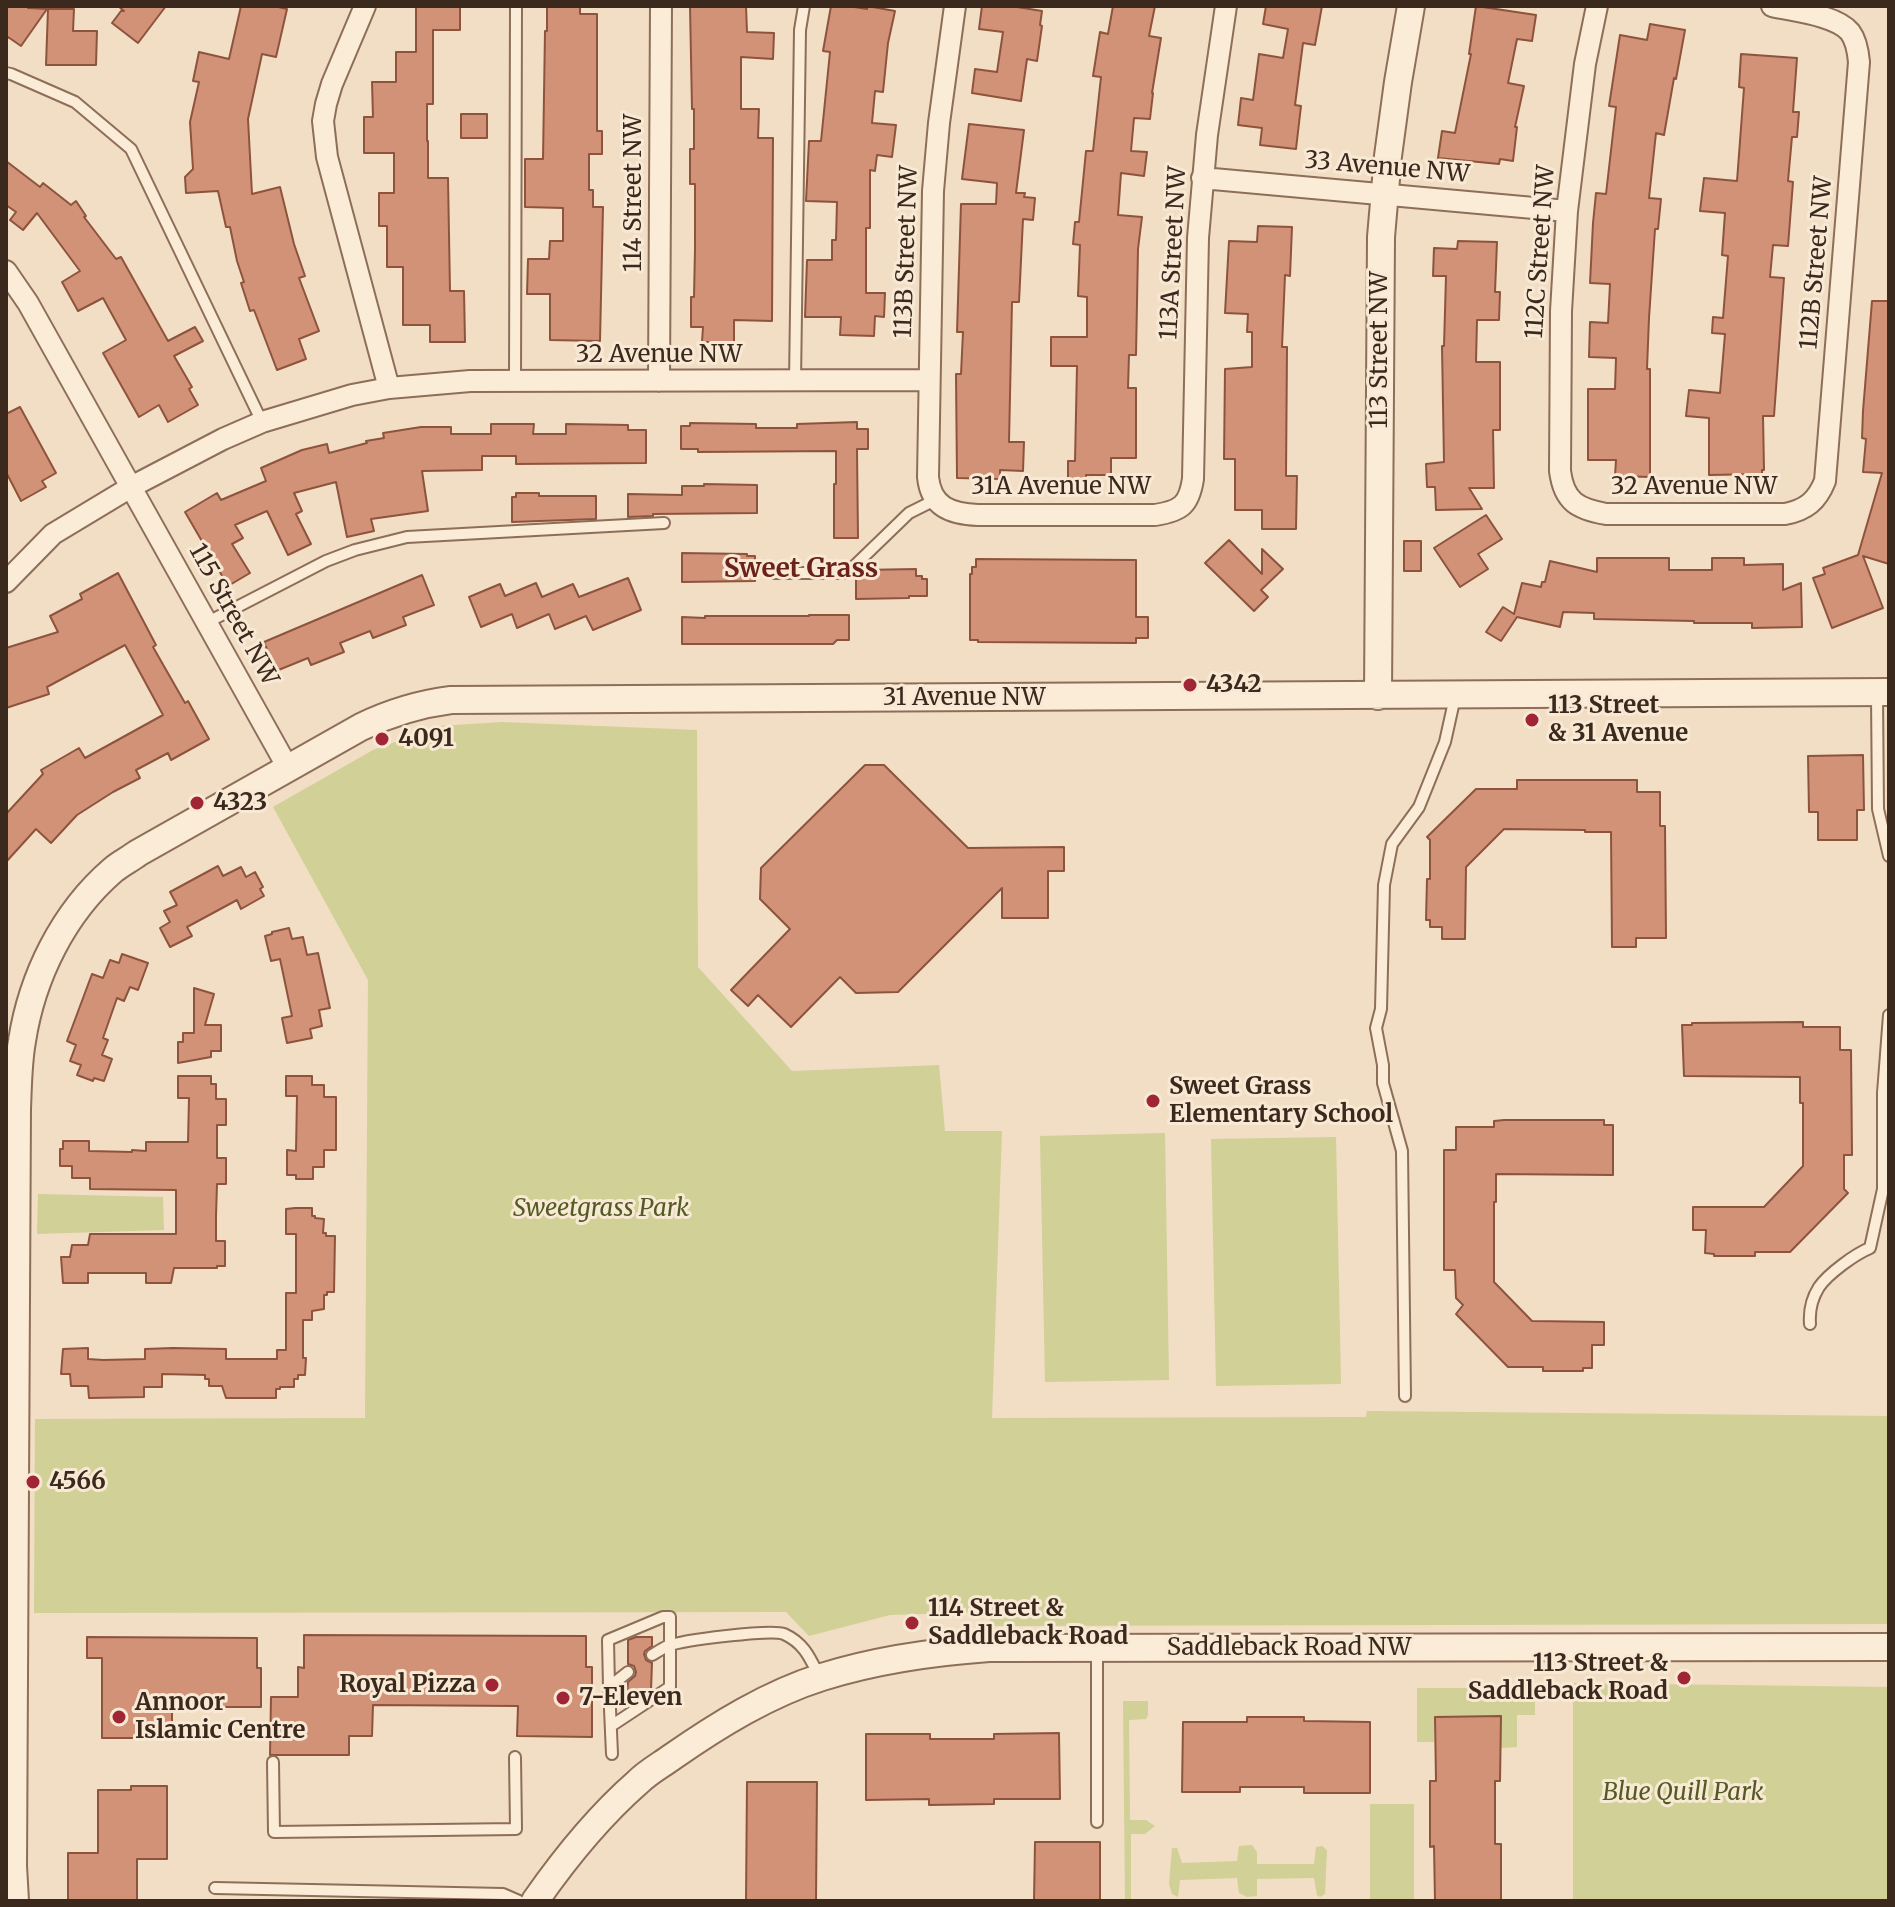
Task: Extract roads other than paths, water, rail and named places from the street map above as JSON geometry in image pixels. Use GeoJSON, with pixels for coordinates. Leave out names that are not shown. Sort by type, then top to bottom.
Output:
{"type":"FeatureCollection","features":[{"type":"Feature","properties":{"kind":"street"},"geometry":{"type":"LineString","coordinates":[[365,6],[332,84],[323,121],[327,157],[389,388]]}},
{"type":"Feature","properties":{"kind":"street","name":"114 Street NW"},"geometry":{"type":"LineString","coordinates":[[659,381],[661,6]]}},
{"type":"Feature","properties":{"kind":"street","name":"113B Street NW"},"geometry":{"type":"LineString","coordinates":[[935,500],[928,477],[933,191],[955,6]]}},
{"type":"Feature","properties":{"kind":"street","name":"113A Street NW"},"geometry":{"type":"LineString","coordinates":[[1187,502],[1193,479],[1202,178],[1226,6]]}},
{"type":"Feature","properties":{"kind":"street","name":"113 Street NW"},"geometry":{"type":"LineString","coordinates":[[1378,696],[1381,237],[1398,82],[1411,6]]}},
{"type":"Feature","properties":{"kind":"street","name":"112C Street NW"},"geometry":{"type":"LineString","coordinates":[[1571,501],[1564,491],[1560,471],[1561,311],[1567,211],[1584,77],[1597,6]]}},
{"type":"Feature","properties":{"kind":"street","name":"112B Street NW"},"geometry":{"type":"LineString","coordinates":[[1772,6],[1820,16],[1843,26],[1849,31],[1858,51],[1859,62],[1827,471],[1816,499]]}},
{"type":"Feature","properties":{"kind":"street","name":"33 Avenue NW"},"geometry":{"type":"LineString","coordinates":[[1202,178],[1567,211]]}},
{"type":"Feature","properties":{"kind":"street","name":"115 Street NW"},"geometry":{"type":"LineString","coordinates":[[12,279],[288,768]]}},
{"type":"Feature","properties":{"kind":"street","name":"32 Avenue NW"},"geometry":{"type":"LineString","coordinates":[[131,487],[262,422],[321,403],[389,388],[470,381],[929,380]]}},
{"type":"Feature","properties":{"kind":"street"},"geometry":{"type":"LineString","coordinates":[[6,582],[53,534],[131,487]]}},
{"type":"Feature","properties":{"kind":"street","name":"32 Avenue NW"},"geometry":{"type":"LineString","coordinates":[[1571,501],[1581,508],[1606,514],[1785,514],[1808,507],[1816,499]]}},
{"type":"Feature","properties":{"kind":"street","name":"31A Avenue NW"},"geometry":{"type":"LineString","coordinates":[[935,500],[956,513],[978,515],[1155,515],[1168,513],[1187,502]]}},
{"type":"Feature","properties":{"kind":"street","name":"31 Avenue NW"},"geometry":{"type":"LineString","coordinates":[[15,1901],[16,1299],[21,1042],[35,986],[67,922],[114,869],[138,853],[382,717],[416,706],[460,699],[1883,692]]}},
{"type":"Feature","properties":{"kind":"street","name":"Saddleback Road NW"},"geometry":{"type":"LineString","coordinates":[[535,1901],[588,1832],[639,1780],[727,1721],[768,1700],[819,1678],[866,1665],[948,1651],[989,1648],[1889,1647]]}},
{"type":"Feature","properties":{"kind":"lane"},"geometry":{"type":"LineString","coordinates":[[515,381],[516,6]]}},
{"type":"Feature","properties":{"kind":"lane"},"geometry":{"type":"LineString","coordinates":[[795,381],[800,30],[804,6]]}},
{"type":"Feature","properties":{"kind":"lane"},"geometry":{"type":"LineString","coordinates":[[6,73],[75,102],[131,149],[262,422]]}},
{"type":"Feature","properties":{"kind":"lane"},"geometry":{"type":"LineString","coordinates":[[774,573],[847,573],[909,513],[935,500]]}},
{"type":"Feature","properties":{"kind":"lane"},"geometry":{"type":"LineString","coordinates":[[208,622],[326,561],[407,537],[664,523]]}},
{"type":"Feature","properties":{"kind":"lane"},"geometry":{"type":"LineString","coordinates":[[1883,692],[1878,809],[1889,856]]}},
{"type":"Feature","properties":{"kind":"lane"},"geometry":{"type":"LineString","coordinates":[[1405,1396],[1402,1151],[1383,1083],[1376,1028],[1381,1009],[1384,885],[1392,844],[1419,807],[1445,742],[1456,695]]}},
{"type":"Feature","properties":{"kind":"lane"},"geometry":{"type":"LineString","coordinates":[[1810,1324],[1809,1310],[1820,1286],[1855,1254],[1870,1248],[1883,1189],[1883,1093],[1889,1015]]}},
{"type":"Feature","properties":{"kind":"lane"},"geometry":{"type":"LineString","coordinates":[[611,1726],[670,1687],[670,1617],[663,1617],[608,1640],[609,1687],[612,1754]]}},
{"type":"Feature","properties":{"kind":"lane"},"geometry":{"type":"LineString","coordinates":[[652,1655],[670,1645],[758,1632],[781,1633],[805,1649],[819,1678]]}},
{"type":"Feature","properties":{"kind":"lane"},"geometry":{"type":"LineString","coordinates":[[1097,1648],[1097,1822]]}},
{"type":"Feature","properties":{"kind":"lane"},"geometry":{"type":"LineString","coordinates":[[609,1687],[628,1672]]}},
{"type":"Feature","properties":{"kind":"lane"},"geometry":{"type":"LineString","coordinates":[[273,1762],[274,1832],[516,1829],[515,1757]]}},
{"type":"Feature","properties":{"kind":"lane"},"geometry":{"type":"LineString","coordinates":[[215,1888],[460,1897],[503,1894],[519,1901]]}},
{"type":"Feature","properties":{"kind":"place","name":"4342"},"geometry":{"type":"Point","coordinates":[1190,685]}},
{"type":"Feature","properties":{"kind":"place","name":"113 Street & 31 Avenue"},"geometry":{"type":"Point","coordinates":[1532,720]}},
{"type":"Feature","properties":{"kind":"place","name":"4091"},"geometry":{"type":"Point","coordinates":[382,739]}},
{"type":"Feature","properties":{"kind":"place","name":"4323"},"geometry":{"type":"Point","coordinates":[197,803]}},
{"type":"Feature","properties":{"kind":"place","name":"Sweet Grass Elementary School"},"geometry":{"type":"Point","coordinates":[1153,1101]}},
{"type":"Feature","properties":{"kind":"place","name":"4566"},"geometry":{"type":"Point","coordinates":[33,1482]}},
{"type":"Feature","properties":{"kind":"place","name":"114 Street & Saddleback Road"},"geometry":{"type":"Point","coordinates":[912,1623]}},
{"type":"Feature","properties":{"kind":"place","name":"113 Street & Saddleback Road"},"geometry":{"type":"Point","coordinates":[1684,1678]}},
{"type":"Feature","properties":{"kind":"place","name":"Royal Pizza"},"geometry":{"type":"Point","coordinates":[492,1685]}},
{"type":"Feature","properties":{"kind":"place","name":"7-Eleven"},"geometry":{"type":"Point","coordinates":[563,1698]}},
{"type":"Feature","properties":{"kind":"place","name":"Annoor Islamic Centre"},"geometry":{"type":"Point","coordinates":[119,1717]}},
{"type":"Feature","properties":{"kind":"district","name":"Sweet Grass"},"geometry":{"type":"Point","coordinates":[801,570]}},
{"type":"Feature","properties":{"kind":"park label","name":"Sweetgrass Park"},"geometry":{"type":"Point","coordinates":[601,1209]}},
{"type":"Feature","properties":{"kind":"park label","name":"Blue Quill Park"},"geometry":{"type":"Point","coordinates":[1683,1793]}}]}
